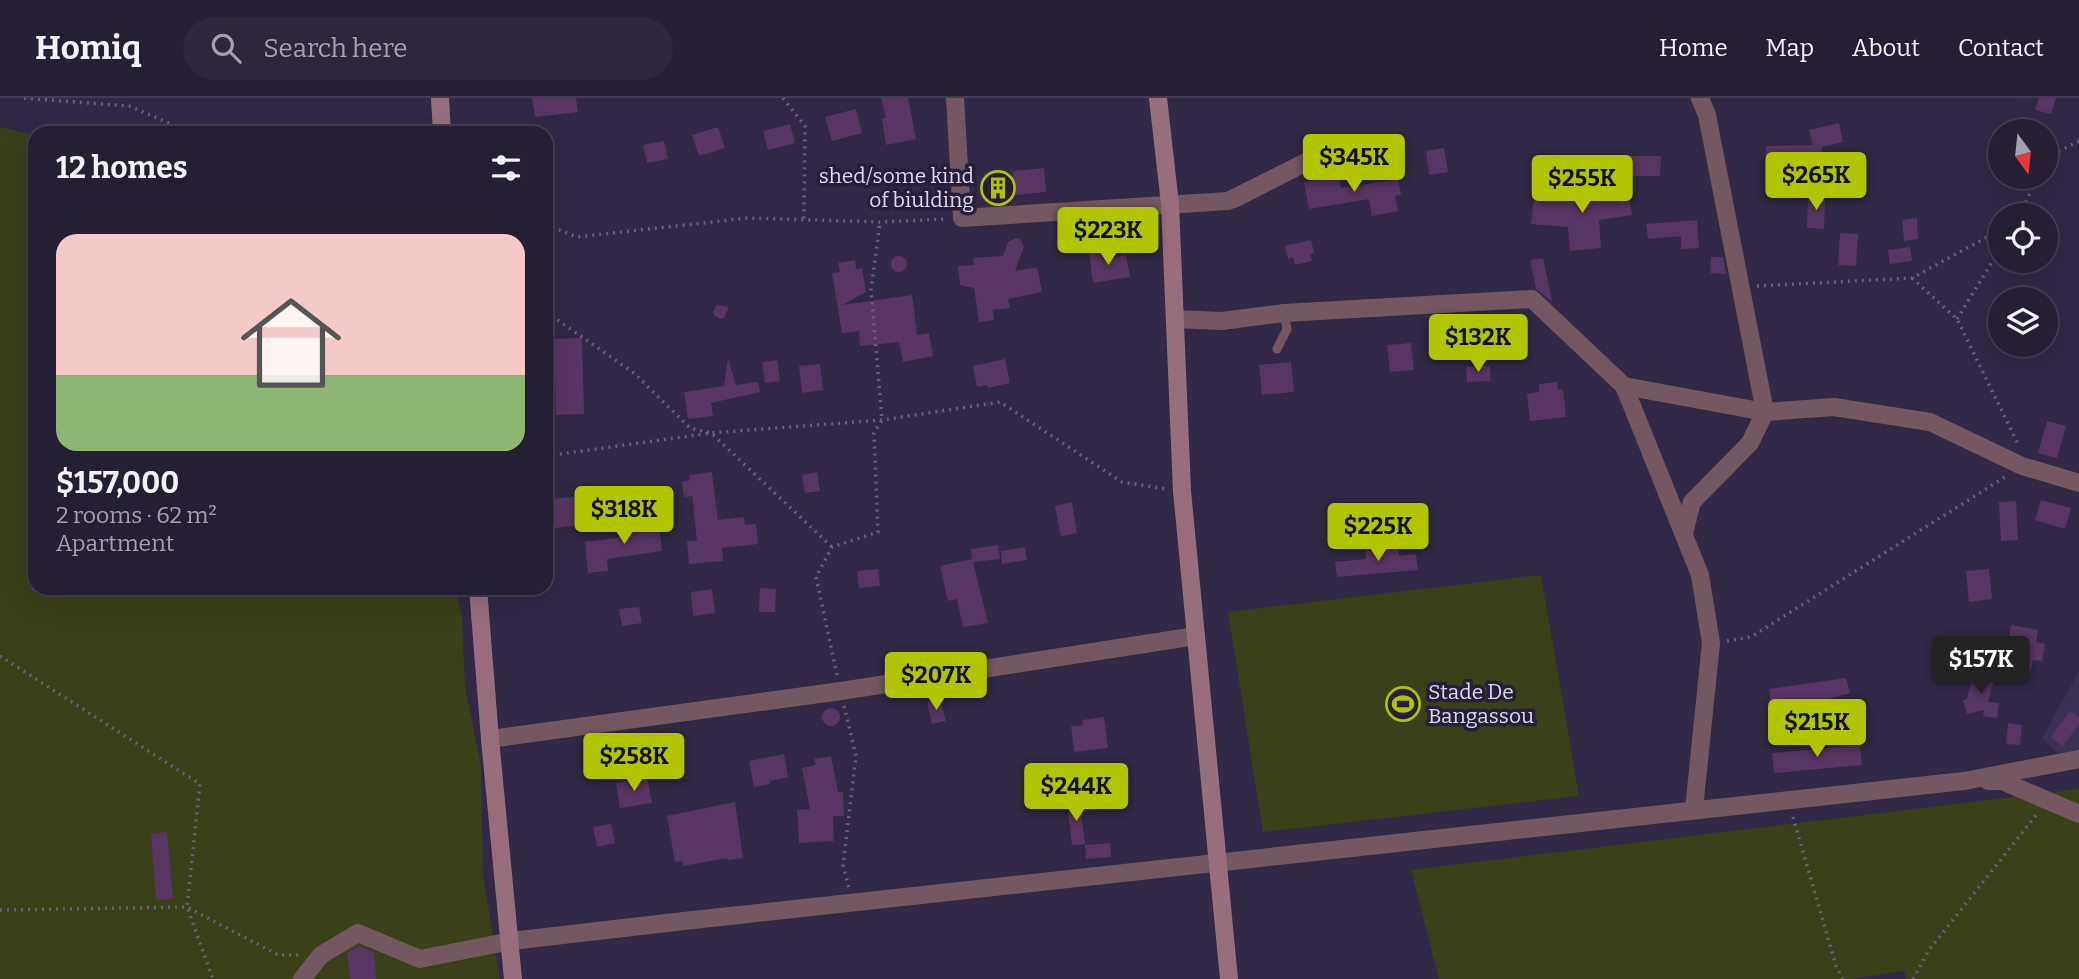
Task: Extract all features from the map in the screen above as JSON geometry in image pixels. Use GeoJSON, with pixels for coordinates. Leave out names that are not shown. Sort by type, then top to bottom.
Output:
{"type":"FeatureCollection","features":[{"type":"Feature","properties":{"kind":"main road"},"geometry":{"type":"LineString","coordinates":[[440,98],[442,126]]}},
{"type":"Feature","properties":{"kind":"main road"},"geometry":{"type":"LineString","coordinates":[[1158,98],[1170,204],[1182,491],[1229,979]]}},
{"type":"Feature","properties":{"kind":"main road"},"geometry":{"type":"LineString","coordinates":[[479,595],[513,979]]}},
{"type":"Feature","properties":{"kind":"street"},"geometry":{"type":"LineString","coordinates":[[955,98],[962,218],[1228,201],[1336,147],[1234,199]]}},
{"type":"Feature","properties":{"kind":"street"},"geometry":{"type":"LineString","coordinates":[[1684,533],[1692,502],[1750,443],[1765,412],[1707,115],[1700,98]]}},
{"type":"Feature","properties":{"kind":"street"},"geometry":{"type":"LineString","coordinates":[[1175,319],[1223,321],[1284,313],[1532,299],[1624,386],[1700,575],[1711,643],[1694,809]]}},
{"type":"Feature","properties":{"kind":"street"},"geometry":{"type":"LineString","coordinates":[[1624,386],[1765,412],[1834,407],[1930,422],[2022,466],[2079,483]]}},
{"type":"Feature","properties":{"kind":"street"},"geometry":{"type":"LineString","coordinates":[[490,739],[841,691],[1196,636]]}},
{"type":"Feature","properties":{"kind":"street"},"geometry":{"type":"LineString","coordinates":[[302,979],[321,955],[358,933],[420,959],[511,941],[1964,781],[2079,759]]}},
{"type":"Feature","properties":{"kind":"street"},"geometry":{"type":"LineString","coordinates":[[1964,781],[2001,781],[2079,814]]}},
{"type":"Feature","properties":{"kind":"lane"},"geometry":{"type":"LineString","coordinates":[[1277,349],[1287,329],[1284,313]]}},
{"type":"Feature","properties":{"kind":"path"},"geometry":{"type":"LineString","coordinates":[[24,98],[129,106],[176,126]]}},
{"type":"Feature","properties":{"kind":"path"},"geometry":{"type":"LineString","coordinates":[[783,98],[805,126],[804,220]]}},
{"type":"Feature","properties":{"kind":"path"},"geometry":{"type":"LineString","coordinates":[[2058,152],[2079,141]]}},
{"type":"Feature","properties":{"kind":"path"},"geometry":{"type":"LineString","coordinates":[[553,227],[576,237],[748,218],[880,222],[962,218]]}},
{"type":"Feature","properties":{"kind":"path"},"geometry":{"type":"LineString","coordinates":[[853,903],[843,864],[856,756],[816,577],[832,547],[878,532],[874,433],[882,420],[871,290],[880,222]]}},
{"type":"Feature","properties":{"kind":"path"},"geometry":{"type":"LineString","coordinates":[[1741,287],[1912,278],[1988,237]]}},
{"type":"Feature","properties":{"kind":"path"},"geometry":{"type":"LineString","coordinates":[[1957,319],[1988,268]]}},
{"type":"Feature","properties":{"kind":"path"},"geometry":{"type":"LineString","coordinates":[[1711,643],[1751,637],[2022,466],[2019,446],[1957,319],[1912,278]]}},
{"type":"Feature","properties":{"kind":"path"},"geometry":{"type":"LineString","coordinates":[[553,317],[634,373],[690,428],[711,433],[832,547]]}},
{"type":"Feature","properties":{"kind":"path"},"geometry":{"type":"LineString","coordinates":[[553,455],[711,433],[882,420],[1000,402],[1122,482],[1182,491]]}},
{"type":"Feature","properties":{"kind":"path"},"geometry":{"type":"LineString","coordinates":[[0,656],[200,784],[187,907],[213,979]]}},
{"type":"Feature","properties":{"kind":"path"},"geometry":{"type":"LineString","coordinates":[[1788,800],[1836,967],[1843,979]]}},
{"type":"Feature","properties":{"kind":"path"},"geometry":{"type":"LineString","coordinates":[[1913,979],[1929,950],[2047,802]]}},
{"type":"Feature","properties":{"kind":"path"},"geometry":{"type":"LineString","coordinates":[[0,909],[187,907],[278,955],[321,955]]}},
{"type":"Feature","properties":{"kind":"shaded area"},"geometry":{"type":"Polygon","coordinates":[[[2079,671],[2079,752],[2059,754],[2042,738],[2079,671]]]}},
{"type":"Feature","properties":{"kind":"green space"},"geometry":{"type":"Polygon","coordinates":[[[0,127],[28,133],[28,595],[457,595],[462,617],[465,687],[481,766],[483,874],[500,979],[0,979],[0,127]]]}},
{"type":"Feature","properties":{"kind":"green space","name":"Stade De Bangassou"},"geometry":{"type":"Polygon","coordinates":[[[1541,575],[1579,796],[1263,832],[1228,612],[1541,575]]]}},
{"type":"Feature","properties":{"kind":"green space"},"geometry":{"type":"Polygon","coordinates":[[[2079,789],[2079,979],[1906,979],[1904,971],[1850,979],[1439,979],[1411,870],[2079,789]]]}},
{"type":"Feature","properties":{"kind":"building"},"geometry":{"type":"Polygon","coordinates":[[[532,98],[576,98],[578,112],[535,117],[532,98]]]}},
{"type":"Feature","properties":{"kind":"building"},"geometry":{"type":"Polygon","coordinates":[[[881,98],[908,98],[916,139],[886,145],[882,119],[886,118],[881,98]]]}},
{"type":"Feature","properties":{"kind":"building"},"geometry":{"type":"Polygon","coordinates":[[[2039,98],[2056,98],[2051,114],[2035,110],[2039,98]]]}},
{"type":"Feature","properties":{"kind":"building"},"geometry":{"type":"Polygon","coordinates":[[[856,109],[862,133],[832,141],[825,117],[856,109]]]}},
{"type":"Feature","properties":{"kind":"building"},"geometry":{"type":"Polygon","coordinates":[[[1839,123],[1843,142],[1822,147],[1821,191],[1793,190],[1795,163],[1766,164],[1766,146],[1813,145],[1809,130],[1839,123]]]}},
{"type":"Feature","properties":{"kind":"building"},"geometry":{"type":"Polygon","coordinates":[[[790,124],[795,143],[768,150],[763,131],[790,124]]]}},
{"type":"Feature","properties":{"kind":"building"},"geometry":{"type":"Polygon","coordinates":[[[718,127],[725,148],[699,156],[692,135],[718,127]]]}},
{"type":"Feature","properties":{"kind":"building"},"geometry":{"type":"Polygon","coordinates":[[[664,141],[668,159],[647,163],[643,145],[664,141]]]}},
{"type":"Feature","properties":{"kind":"building"},"geometry":{"type":"Polygon","coordinates":[[[1444,148],[1448,172],[1429,175],[1426,151],[1444,148]]]}},
{"type":"Feature","properties":{"kind":"building"},"geometry":{"type":"Polygon","coordinates":[[[1628,156],[1661,156],[1660,176],[1628,176],[1628,156]]]}},
{"type":"Feature","properties":{"kind":"building"},"geometry":{"type":"Polygon","coordinates":[[[1044,168],[1046,192],[1015,195],[1013,171],[1044,168]]]}},
{"type":"Feature","properties":{"kind":"building"},"geometry":{"type":"Polygon","coordinates":[[[1339,176],[1341,188],[1398,179],[1401,195],[1395,196],[1398,211],[1372,216],[1369,199],[1309,209],[1304,182],[1339,176]]]}},
{"type":"Feature","properties":{"kind":"building"},"geometry":{"type":"Polygon","coordinates":[[[1587,190],[1588,197],[1628,190],[1632,215],[1599,220],[1601,248],[1570,251],[1568,227],[1531,224],[1534,198],[1563,201],[1562,194],[1587,190]]]}},
{"type":"Feature","properties":{"kind":"building"},"geometry":{"type":"Polygon","coordinates":[[[1808,196],[1825,197],[1824,229],[1807,228],[1808,196]]]}},
{"type":"Feature","properties":{"kind":"building"},"geometry":{"type":"Polygon","coordinates":[[[1917,218],[1918,239],[1904,241],[1902,220],[1917,218]]]}},
{"type":"Feature","properties":{"kind":"building"},"geometry":{"type":"Polygon","coordinates":[[[1697,220],[1699,248],[1681,249],[1681,236],[1648,239],[1646,224],[1697,220]]]}},
{"type":"Feature","properties":{"kind":"building"},"geometry":{"type":"Polygon","coordinates":[[[1840,233],[1858,234],[1856,266],[1838,265],[1840,233]]]}},
{"type":"Feature","properties":{"kind":"building"},"geometry":{"type":"Polygon","coordinates":[[[1020,239],[1024,247],[1015,271],[1037,267],[1042,292],[1008,299],[1010,308],[993,310],[994,320],[979,322],[974,288],[960,285],[958,266],[974,265],[973,258],[1003,256],[1008,242],[1020,239]]]}},
{"type":"Feature","properties":{"kind":"building"},"geometry":{"type":"Polygon","coordinates":[[[1311,240],[1314,253],[1310,254],[1312,261],[1295,265],[1293,257],[1288,259],[1285,246],[1311,240]]]}},
{"type":"Feature","properties":{"kind":"building"},"geometry":{"type":"Polygon","coordinates":[[[1910,247],[1912,261],[1890,264],[1888,250],[1910,247]]]}},
{"type":"Feature","properties":{"kind":"building"},"geometry":{"type":"Polygon","coordinates":[[[1105,251],[1106,259],[1126,255],[1130,277],[1093,283],[1089,253],[1105,251]]]}},
{"type":"Feature","properties":{"kind":"building"},"geometry":{"type":"Polygon","coordinates":[[[896,256],[902,256],[907,264],[905,270],[896,272],[891,267],[891,261],[896,256]]]}},
{"type":"Feature","properties":{"kind":"building"},"geometry":{"type":"Polygon","coordinates":[[[1711,257],[1723,257],[1726,274],[1710,273],[1711,257]]]}},
{"type":"Feature","properties":{"kind":"building"},"geometry":{"type":"Polygon","coordinates":[[[1543,258],[1552,300],[1536,289],[1530,260],[1543,258]]]}},
{"type":"Feature","properties":{"kind":"building"},"geometry":{"type":"Polygon","coordinates":[[[855,260],[856,269],[862,268],[866,292],[842,305],[912,295],[917,335],[929,333],[933,356],[903,362],[899,342],[860,346],[859,331],[842,333],[832,273],[840,272],[838,263],[855,260]]]}},
{"type":"Feature","properties":{"kind":"building"},"geometry":{"type":"Polygon","coordinates":[[[717,305],[729,307],[724,318],[720,319],[714,315],[717,305]]]}},
{"type":"Feature","properties":{"kind":"building"},"geometry":{"type":"Polygon","coordinates":[[[582,338],[584,414],[556,415],[554,339],[582,338]]]}},
{"type":"Feature","properties":{"kind":"building"},"geometry":{"type":"Polygon","coordinates":[[[1411,343],[1414,370],[1390,372],[1387,345],[1411,343]]]}},
{"type":"Feature","properties":{"kind":"building"},"geometry":{"type":"Polygon","coordinates":[[[728,359],[736,385],[758,382],[760,392],[711,403],[713,416],[688,419],[684,392],[724,386],[728,359]]]}},
{"type":"Feature","properties":{"kind":"building"},"geometry":{"type":"Polygon","coordinates":[[[1005,359],[1010,383],[988,388],[987,385],[977,387],[973,366],[1005,359]]]}},
{"type":"Feature","properties":{"kind":"building"},"geometry":{"type":"Polygon","coordinates":[[[777,360],[780,381],[765,383],[762,362],[777,360]]]}},
{"type":"Feature","properties":{"kind":"building"},"geometry":{"type":"Polygon","coordinates":[[[1291,362],[1294,392],[1262,395],[1259,365],[1291,362]]]}},
{"type":"Feature","properties":{"kind":"building"},"geometry":{"type":"Polygon","coordinates":[[[820,364],[823,390],[802,393],[799,366],[820,364]]]}},
{"type":"Feature","properties":{"kind":"building"},"geometry":{"type":"Polygon","coordinates":[[[1490,366],[1490,381],[1467,382],[1466,367],[1490,366]]]}},
{"type":"Feature","properties":{"kind":"building"},"geometry":{"type":"Polygon","coordinates":[[[1557,382],[1558,390],[1563,389],[1566,417],[1530,421],[1527,394],[1539,392],[1539,384],[1557,382]]]}},
{"type":"Feature","properties":{"kind":"building"},"geometry":{"type":"Polygon","coordinates":[[[2047,421],[2066,426],[2057,458],[2038,453],[2047,421]]]}},
{"type":"Feature","properties":{"kind":"building"},"geometry":{"type":"Polygon","coordinates":[[[712,472],[718,520],[744,517],[745,525],[756,524],[758,544],[722,548],[723,561],[689,564],[687,541],[697,541],[692,496],[684,497],[682,482],[690,480],[689,475],[712,472]]]}},
{"type":"Feature","properties":{"kind":"building"},"geometry":{"type":"Polygon","coordinates":[[[817,472],[820,491],[805,493],[802,475],[817,472]]]}},
{"type":"Feature","properties":{"kind":"building"},"geometry":{"type":"Polygon","coordinates":[[[579,496],[581,525],[555,528],[553,499],[579,496]]]}},
{"type":"Feature","properties":{"kind":"building"},"geometry":{"type":"Polygon","coordinates":[[[2041,500],[2071,508],[2065,529],[2035,520],[2041,500]]]}},
{"type":"Feature","properties":{"kind":"building"},"geometry":{"type":"Polygon","coordinates":[[[2016,501],[2018,540],[2001,541],[1999,502],[2016,501]]]}},
{"type":"Feature","properties":{"kind":"building"},"geometry":{"type":"Polygon","coordinates":[[[1072,502],[1077,533],[1061,536],[1055,506],[1072,502]]]}},
{"type":"Feature","properties":{"kind":"building"},"geometry":{"type":"Polygon","coordinates":[[[658,519],[662,551],[607,559],[608,571],[588,573],[585,542],[624,537],[623,529],[639,526],[638,522],[658,519]]]}},
{"type":"Feature","properties":{"kind":"building"},"geometry":{"type":"Polygon","coordinates":[[[998,545],[1000,559],[973,562],[988,623],[963,627],[957,599],[948,601],[940,566],[972,559],[971,549],[998,545]]]}},
{"type":"Feature","properties":{"kind":"building"},"geometry":{"type":"Polygon","coordinates":[[[1398,545],[1399,556],[1416,554],[1418,570],[1337,577],[1335,562],[1366,559],[1365,548],[1398,545]]]}},
{"type":"Feature","properties":{"kind":"building"},"geometry":{"type":"Polygon","coordinates":[[[1025,547],[1027,560],[1002,564],[1001,551],[1025,547]]]}},
{"type":"Feature","properties":{"kind":"building"},"geometry":{"type":"Polygon","coordinates":[[[878,569],[880,586],[859,588],[857,571],[878,569]]]}},
{"type":"Feature","properties":{"kind":"building"},"geometry":{"type":"Polygon","coordinates":[[[1989,569],[1992,599],[1969,602],[1966,571],[1989,569]]]}},
{"type":"Feature","properties":{"kind":"building"},"geometry":{"type":"Polygon","coordinates":[[[760,588],[776,589],[775,612],[759,612],[760,588]]]}},
{"type":"Feature","properties":{"kind":"building"},"geometry":{"type":"Polygon","coordinates":[[[712,589],[715,613],[693,616],[691,592],[712,589]]]}},
{"type":"Feature","properties":{"kind":"building"},"geometry":{"type":"Polygon","coordinates":[[[639,607],[642,623],[622,626],[619,609],[639,607]]]}},
{"type":"Feature","properties":{"kind":"building"},"geometry":{"type":"Polygon","coordinates":[[[2011,625],[2038,630],[2036,642],[2045,644],[2042,661],[2033,660],[2030,675],[2003,671],[2011,625]]]}},
{"type":"Feature","properties":{"kind":"building"},"geometry":{"type":"Polygon","coordinates":[[[1974,671],[1995,676],[1988,702],[1999,703],[1997,718],[1983,716],[1984,710],[1967,714],[1963,700],[1967,699],[1974,671]]]}},
{"type":"Feature","properties":{"kind":"building"},"geometry":{"type":"Polygon","coordinates":[[[1846,678],[1850,693],[1828,699],[1829,705],[1772,712],[1769,689],[1846,678]]]}},
{"type":"Feature","properties":{"kind":"building"},"geometry":{"type":"Polygon","coordinates":[[[940,699],[946,721],[932,724],[927,702],[940,699]]]}},
{"type":"Feature","properties":{"kind":"building"},"geometry":{"type":"Polygon","coordinates":[[[831,708],[837,711],[840,717],[837,723],[831,726],[825,723],[822,717],[825,711],[831,708]]]}},
{"type":"Feature","properties":{"kind":"building"},"geometry":{"type":"Polygon","coordinates":[[[2070,711],[2079,717],[2079,724],[2063,746],[2051,737],[2070,711]]]}},
{"type":"Feature","properties":{"kind":"building"},"geometry":{"type":"Polygon","coordinates":[[[1104,717],[1108,748],[1074,752],[1071,726],[1083,725],[1082,720],[1104,717]]]}},
{"type":"Feature","properties":{"kind":"building"},"geometry":{"type":"Polygon","coordinates":[[[2008,723],[2022,725],[2020,745],[2006,744],[2008,723]]]}},
{"type":"Feature","properties":{"kind":"building"},"geometry":{"type":"Polygon","coordinates":[[[1860,745],[1862,765],[1774,773],[1772,753],[1860,745]]]}},
{"type":"Feature","properties":{"kind":"building"},"geometry":{"type":"Polygon","coordinates":[[[784,754],[788,777],[754,787],[749,761],[784,754]]]}},
{"type":"Feature","properties":{"kind":"building"},"geometry":{"type":"Polygon","coordinates":[[[831,756],[838,792],[843,792],[844,816],[833,816],[834,841],[799,843],[797,810],[810,809],[802,768],[816,765],[814,759],[831,756]]]}},
{"type":"Feature","properties":{"kind":"building"},"geometry":{"type":"Polygon","coordinates":[[[647,777],[652,803],[620,808],[616,783],[647,777]]]}},
{"type":"Feature","properties":{"kind":"building"},"geometry":{"type":"Polygon","coordinates":[[[1107,781],[1111,807],[1082,812],[1077,785],[1107,781]]]}},
{"type":"Feature","properties":{"kind":"building"},"geometry":{"type":"Polygon","coordinates":[[[735,802],[743,858],[727,858],[683,866],[683,861],[675,862],[667,816],[735,802]]]}},
{"type":"Feature","properties":{"kind":"building"},"geometry":{"type":"Polygon","coordinates":[[[1080,802],[1085,844],[1072,845],[1067,803],[1080,802]]]}},
{"type":"Feature","properties":{"kind":"building"},"geometry":{"type":"Polygon","coordinates":[[[611,824],[615,843],[597,847],[593,827],[611,824]]]}},
{"type":"Feature","properties":{"kind":"building"},"geometry":{"type":"Polygon","coordinates":[[[167,832],[173,899],[156,900],[151,834],[167,832]]]}},
{"type":"Feature","properties":{"kind":"building"},"geometry":{"type":"Polygon","coordinates":[[[1110,843],[1111,857],[1086,859],[1085,845],[1110,843]]]}},
{"type":"Feature","properties":{"kind":"building"},"geometry":{"type":"Polygon","coordinates":[[[359,946],[374,952],[376,979],[350,979],[347,953],[359,946]]]}},
{"type":"Feature","properties":{"kind":"place","name":"shed/some kind of biulding"},"geometry":{"type":"Point","coordinates":[998,188]}},
{"type":"Feature","properties":{"kind":"place","name":"Stade De Bangassou"},"geometry":{"type":"Point","coordinates":[1403,704]}}]}
